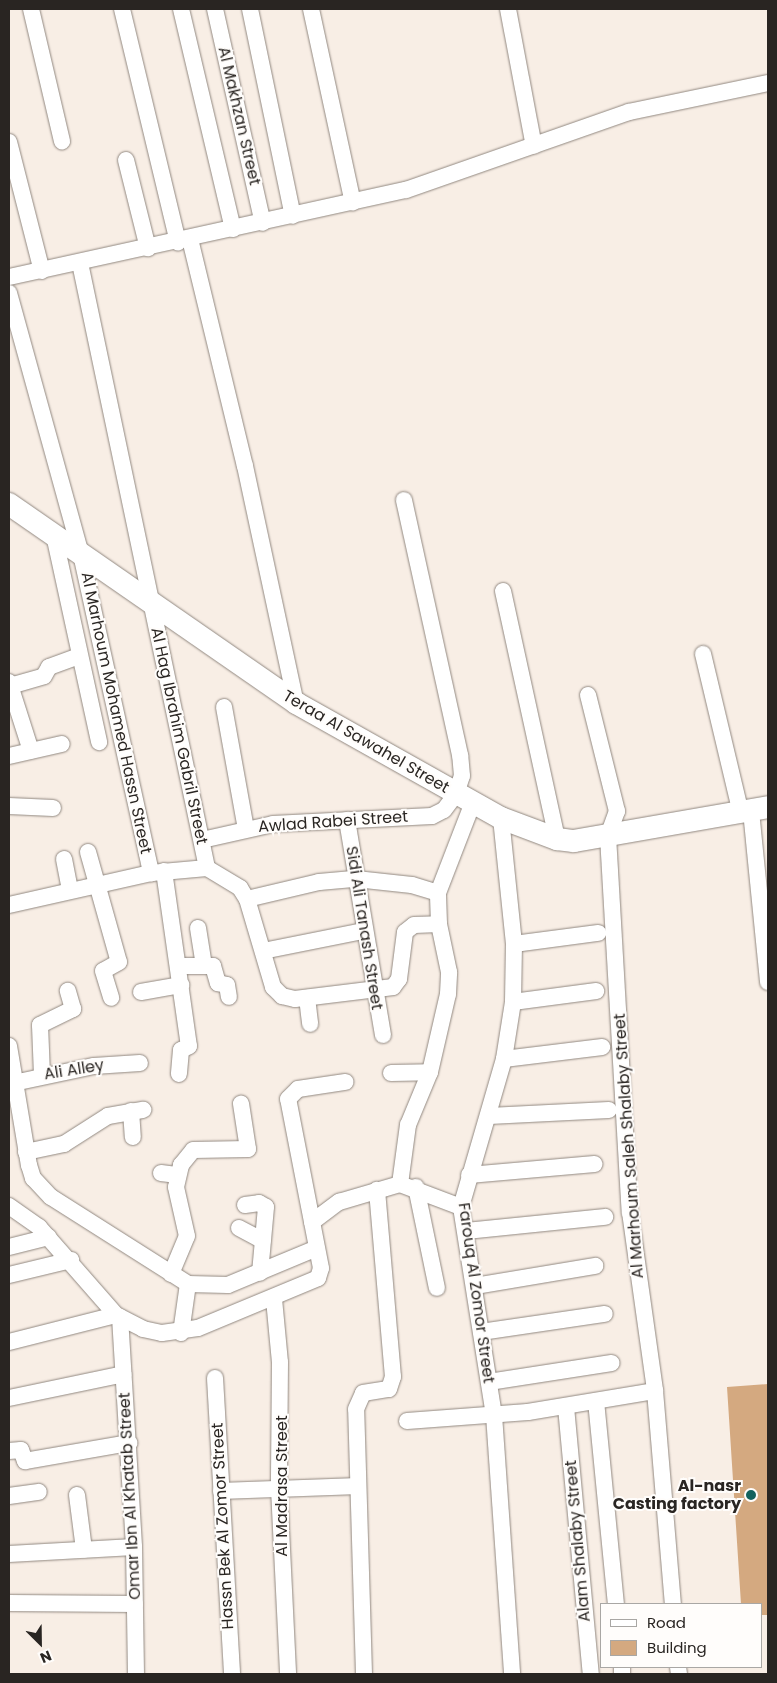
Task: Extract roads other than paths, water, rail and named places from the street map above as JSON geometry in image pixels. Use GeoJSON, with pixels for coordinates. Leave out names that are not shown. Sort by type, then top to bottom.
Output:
{"type":"FeatureCollection","features":[{"type":"Feature","properties":{"kind":"main road","name":"Teraa Al Sawahel Street"},"geometry":{"type":"LineString","coordinates":[[9,504],[296,703],[464,799],[501,818],[558,839],[608,836],[753,811]]}},
{"type":"Feature","properties":{"kind":"street"},"geometry":{"type":"LineString","coordinates":[[31,9],[62,141]]}},
{"type":"Feature","properties":{"kind":"street"},"geometry":{"type":"LineString","coordinates":[[122,9],[245,466],[296,703]]}},
{"type":"Feature","properties":{"kind":"street"},"geometry":{"type":"LineString","coordinates":[[181,9],[233,229]]}},
{"type":"Feature","properties":{"kind":"street","name":"Al Makhzan Street"},"geometry":{"type":"LineString","coordinates":[[215,9],[263,223]]}},
{"type":"Feature","properties":{"kind":"street"},"geometry":{"type":"LineString","coordinates":[[250,9],[293,216]]}},
{"type":"Feature","properties":{"kind":"street"},"geometry":{"type":"LineString","coordinates":[[310,9],[353,203]]}},
{"type":"Feature","properties":{"kind":"street"},"geometry":{"type":"LineString","coordinates":[[508,9],[534,146]]}},
{"type":"Feature","properties":{"kind":"street"},"geometry":{"type":"LineString","coordinates":[[9,278],[353,203],[439,181],[630,112],[768,83]]}},
{"type":"Feature","properties":{"kind":"street"},"geometry":{"type":"LineString","coordinates":[[9,142],[42,271]]}},
{"type":"Feature","properties":{"kind":"street"},"geometry":{"type":"LineString","coordinates":[[126,160],[148,248]]}},
{"type":"Feature","properties":{"kind":"street","name":"Al Hag Ibrahim Gabril Street"},"geometry":{"type":"LineString","coordinates":[[80,263],[207,868]]}},
{"type":"Feature","properties":{"kind":"street","name":"Al Marhoum Mohamed Hassn Street"},"geometry":{"type":"LineString","coordinates":[[9,293],[81,554],[158,872],[178,966],[189,1046],[181,1050],[179,1074]]}},
{"type":"Feature","properties":{"kind":"street"},"geometry":{"type":"LineString","coordinates":[[404,500],[460,755],[464,799],[438,893],[439,924],[448,959],[448,994],[430,1072],[408,1124],[408,1185],[437,1288]]}},
{"type":"Feature","properties":{"kind":"street"},"geometry":{"type":"LineString","coordinates":[[54,535],[99,742]]}},
{"type":"Feature","properties":{"kind":"street"},"geometry":{"type":"LineString","coordinates":[[503,591],[558,839]]}},
{"type":"Feature","properties":{"kind":"street"},"geometry":{"type":"LineString","coordinates":[[703,654],[753,811],[768,982]]}},
{"type":"Feature","properties":{"kind":"street"},"geometry":{"type":"LineString","coordinates":[[31,751],[9,684],[44,676],[49,667],[79,656]]}},
{"type":"Feature","properties":{"kind":"street"},"geometry":{"type":"LineString","coordinates":[[588,695],[616,811],[608,836]]}},
{"type":"Feature","properties":{"kind":"street"},"geometry":{"type":"LineString","coordinates":[[224,707],[246,829]]}},
{"type":"Feature","properties":{"kind":"street"},"geometry":{"type":"LineString","coordinates":[[9,756],[62,744]]}},
{"type":"Feature","properties":{"kind":"street","name":"Awlad Rabei Street"},"geometry":{"type":"LineString","coordinates":[[202,840],[246,829],[347,820],[432,816],[464,799]]}},
{"type":"Feature","properties":{"kind":"street"},"geometry":{"type":"LineString","coordinates":[[9,806],[53,808]]}},
{"type":"Feature","properties":{"kind":"street","name":"Farouq Al Zomor Street"},"geometry":{"type":"LineString","coordinates":[[501,818],[514,944],[513,1002],[504,1059],[461,1207],[494,1415],[512,1674]]}},
{"type":"Feature","properties":{"kind":"street","name":"Sidi Ali Tanash Street"},"geometry":{"type":"LineString","coordinates":[[347,820],[363,931],[383,1035]]}},
{"type":"Feature","properties":{"kind":"street","name":"Al Marhoum Saleh Shalaby Street"},"geometry":{"type":"LineString","coordinates":[[608,836],[630,1212],[655,1391],[673,1603]]}},
{"type":"Feature","properties":{"kind":"street"},"geometry":{"type":"LineString","coordinates":[[88,852],[119,962],[103,971],[110,998]]}},
{"type":"Feature","properties":{"kind":"street"},"geometry":{"type":"LineString","coordinates":[[64,859],[70,890]]}},
{"type":"Feature","properties":{"kind":"street"},"geometry":{"type":"LineString","coordinates":[[9,905],[98,883],[158,872],[207,868],[231,880],[247,899],[274,987],[282,996],[307,998],[374,992],[393,987],[399,979],[405,932],[414,925],[439,924]]}},
{"type":"Feature","properties":{"kind":"street"},"geometry":{"type":"LineString","coordinates":[[247,899],[319,882],[356,880],[412,885],[438,893]]}},
{"type":"Feature","properties":{"kind":"street"},"geometry":{"type":"LineString","coordinates":[[198,928],[204,966]]}},
{"type":"Feature","properties":{"kind":"street"},"geometry":{"type":"LineString","coordinates":[[262,951],[363,931]]}},
{"type":"Feature","properties":{"kind":"street"},"geometry":{"type":"LineString","coordinates":[[514,944],[598,933]]}},
{"type":"Feature","properties":{"kind":"street"},"geometry":{"type":"LineString","coordinates":[[178,966],[214,967],[218,983],[227,985],[229,997]]}},
{"type":"Feature","properties":{"kind":"street"},"geometry":{"type":"LineString","coordinates":[[141,992],[181,985]]}},
{"type":"Feature","properties":{"kind":"street"},"geometry":{"type":"LineString","coordinates":[[42,1075],[40,1025],[57,1009],[74,1007],[68,991]]}},
{"type":"Feature","properties":{"kind":"street"},"geometry":{"type":"LineString","coordinates":[[513,1002],[596,991]]}},
{"type":"Feature","properties":{"kind":"street"},"geometry":{"type":"LineString","coordinates":[[307,998],[310,1024]]}},
{"type":"Feature","properties":{"kind":"street"},"geometry":{"type":"LineString","coordinates":[[9,1046],[13,1083],[26,1152],[41,1189],[188,1284],[228,1285],[317,1248]]}},
{"type":"Feature","properties":{"kind":"street"},"geometry":{"type":"LineString","coordinates":[[504,1059],[602,1047]]}},
{"type":"Feature","properties":{"kind":"street","name":"Ali Alley"},"geometry":{"type":"LineString","coordinates":[[13,1083],[42,1075],[140,1063]]}},
{"type":"Feature","properties":{"kind":"street"},"geometry":{"type":"LineString","coordinates":[[391,1073],[430,1072]]}},
{"type":"Feature","properties":{"kind":"street"},"geometry":{"type":"LineString","coordinates":[[9,1206],[48,1237],[71,1260],[118,1316],[144,1329],[181,1333],[274,1299],[313,1282],[321,1268],[288,1099],[298,1089],[345,1082]]}},
{"type":"Feature","properties":{"kind":"street"},"geometry":{"type":"LineString","coordinates":[[171,1274],[186,1236],[177,1194],[178,1175],[188,1153],[193,1150],[248,1149],[241,1104]]}},
{"type":"Feature","properties":{"kind":"street"},"geometry":{"type":"LineString","coordinates":[[26,1152],[64,1144],[97,1121],[137,1110],[134,1137]]}},
{"type":"Feature","properties":{"kind":"street"},"geometry":{"type":"LineString","coordinates":[[489,1116],[609,1110]]}},
{"type":"Feature","properties":{"kind":"street"},"geometry":{"type":"LineString","coordinates":[[469,1175],[595,1164]]}},
{"type":"Feature","properties":{"kind":"street"},"geometry":{"type":"LineString","coordinates":[[161,1173],[178,1175]]}},
{"type":"Feature","properties":{"kind":"street"},"geometry":{"type":"LineString","coordinates":[[312,1222],[339,1202],[377,1190],[408,1185],[461,1207]]}},
{"type":"Feature","properties":{"kind":"street"},"geometry":{"type":"LineString","coordinates":[[364,1674],[358,1486],[358,1400],[363,1393],[384,1391],[392,1384],[377,1190]]}},
{"type":"Feature","properties":{"kind":"street"},"geometry":{"type":"LineString","coordinates":[[245,1205],[259,1203],[266,1208],[260,1273]]}},
{"type":"Feature","properties":{"kind":"street"},"geometry":{"type":"LineString","coordinates":[[466,1231],[605,1217]]}},
{"type":"Feature","properties":{"kind":"street"},"geometry":{"type":"LineString","coordinates":[[239,1228],[263,1241]]}},
{"type":"Feature","properties":{"kind":"street"},"geometry":{"type":"LineString","coordinates":[[9,1247],[48,1237]]}},
{"type":"Feature","properties":{"kind":"street"},"geometry":{"type":"LineString","coordinates":[[9,1275],[71,1260]]}},
{"type":"Feature","properties":{"kind":"street"},"geometry":{"type":"LineString","coordinates":[[474,1286],[595,1266]]}},
{"type":"Feature","properties":{"kind":"street"},"geometry":{"type":"LineString","coordinates":[[181,1333],[188,1284]]}},
{"type":"Feature","properties":{"kind":"street","name":"Al Madrasa Street"},"geometry":{"type":"LineString","coordinates":[[274,1299],[282,1425],[279,1488],[288,1674]]}},
{"type":"Feature","properties":{"kind":"street"},"geometry":{"type":"LineString","coordinates":[[481,1332],[605,1314]]}},
{"type":"Feature","properties":{"kind":"street"},"geometry":{"type":"LineString","coordinates":[[9,1342],[118,1316]]}},
{"type":"Feature","properties":{"kind":"street","name":"Omar Ibn Al Khatab Street"},"geometry":{"type":"LineString","coordinates":[[118,1316],[124,1374],[134,1547],[136,1674]]}},
{"type":"Feature","properties":{"kind":"street"},"geometry":{"type":"LineString","coordinates":[[489,1382],[612,1363]]}},
{"type":"Feature","properties":{"kind":"street"},"geometry":{"type":"LineString","coordinates":[[9,1398],[124,1374]]}},
{"type":"Feature","properties":{"kind":"street","name":"Hassn Bek Al Zomor Street"},"geometry":{"type":"LineString","coordinates":[[215,1378],[232,1674]]}},
{"type":"Feature","properties":{"kind":"street"},"geometry":{"type":"LineString","coordinates":[[407,1421],[494,1415],[566,1407],[596,1400],[655,1391]]}},
{"type":"Feature","properties":{"kind":"street"},"geometry":{"type":"LineString","coordinates":[[596,1400],[616,1603]]}},
{"type":"Feature","properties":{"kind":"street","name":"Alam Shalaby Street"},"geometry":{"type":"LineString","coordinates":[[566,1407],[591,1674]]}},
{"type":"Feature","properties":{"kind":"street"},"geometry":{"type":"LineString","coordinates":[[9,1452],[21,1450],[25,1461],[128,1443]]}},
{"type":"Feature","properties":{"kind":"street"},"geometry":{"type":"LineString","coordinates":[[221,1491],[358,1486]]}},
{"type":"Feature","properties":{"kind":"street"},"geometry":{"type":"LineString","coordinates":[[9,1496],[39,1492]]}},
{"type":"Feature","properties":{"kind":"street"},"geometry":{"type":"LineString","coordinates":[[78,1495],[84,1550]]}},
{"type":"Feature","properties":{"kind":"street"},"geometry":{"type":"LineString","coordinates":[[9,1554],[134,1547]]}},
{"type":"Feature","properties":{"kind":"street"},"geometry":{"type":"LineString","coordinates":[[9,1604],[135,1604]]}},
{"type":"Feature","properties":{"kind":"place","name":"Al-nasr Casting factory"},"geometry":{"type":"Point","coordinates":[751,1495]}}]}
